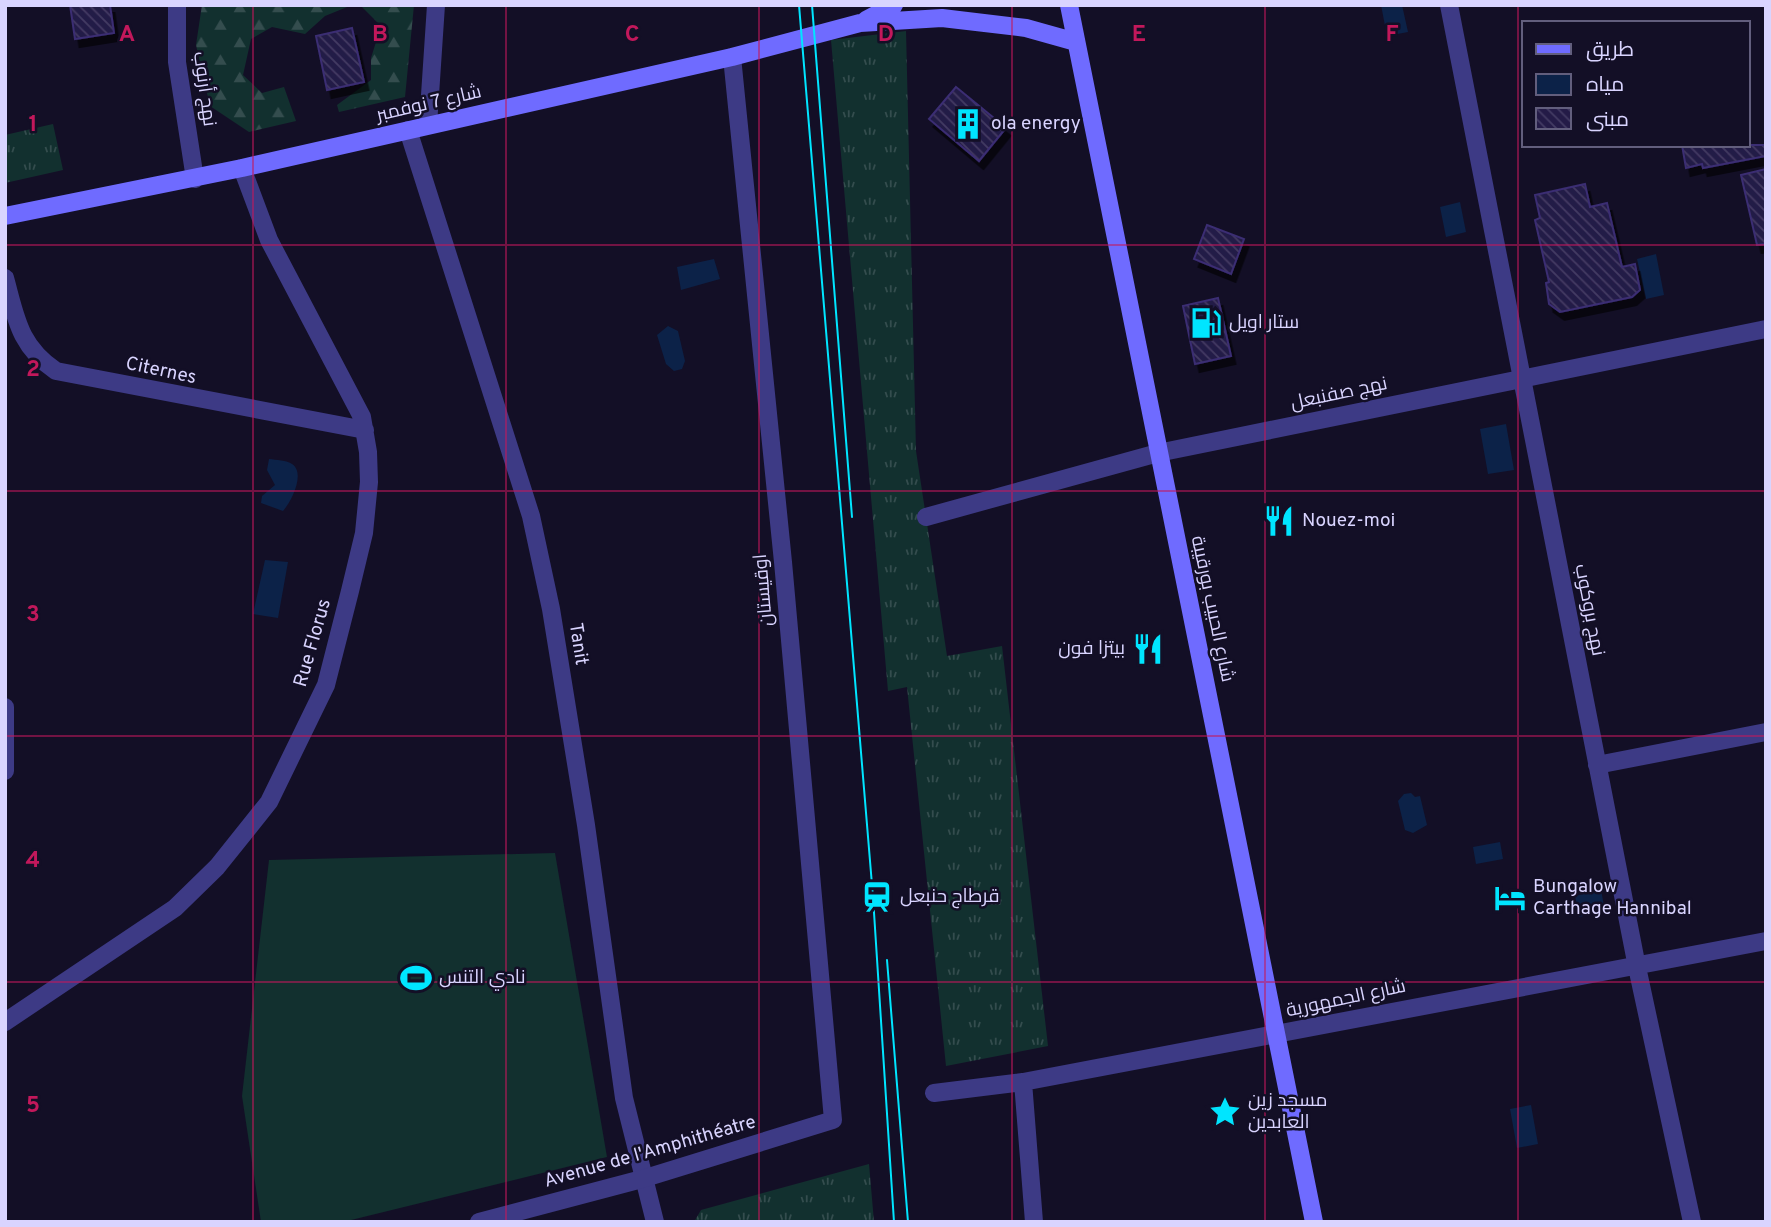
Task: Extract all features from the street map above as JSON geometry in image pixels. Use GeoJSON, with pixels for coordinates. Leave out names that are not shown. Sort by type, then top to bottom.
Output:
{"type":"FeatureCollection","features":[{"type":"Feature","properties":{"kind":"main road","name":"شارع 7 نوفمبر"},"geometry":{"type":"LineString","coordinates":[[860,23],[894,5]]}},
{"type":"Feature","properties":{"kind":"main road","name":"شارع الحبيب بورقيبة"},"geometry":{"type":"LineString","coordinates":[[1069,5],[1314,1222]]}},
{"type":"Feature","properties":{"kind":"main road","name":"شارع 7 نوفمبر"},"geometry":{"type":"LineString","coordinates":[[5,216],[242,168],[732,57],[860,23],[942,18],[1026,28],[1076,42]]}},
{"type":"Feature","properties":{"kind":"street","name":"نهج أرنوب"},"geometry":{"type":"LineString","coordinates":[[177,5],[177,62],[195,178]]}},
{"type":"Feature","properties":{"kind":"street"},"geometry":{"type":"LineString","coordinates":[[428,125],[436,5]]}},
{"type":"Feature","properties":{"kind":"street","name":"نهج بروكوب"},"geometry":{"type":"LineString","coordinates":[[1449,5],[1637,967],[1692,1222]]}},
{"type":"Feature","properties":{"kind":"street","name":"اوقيستان"},"geometry":{"type":"LineString","coordinates":[[732,57],[784,576],[833,1120]]}},
{"type":"Feature","properties":{"kind":"street","name":"Tanit"},"geometry":{"type":"LineString","coordinates":[[408,130],[504,424],[534,529],[551,609],[584,811],[624,1098],[642,1179],[655,1222]]}},
{"type":"Feature","properties":{"kind":"street","name":"Rue Florus"},"geometry":{"type":"LineString","coordinates":[[5,1022],[175,908],[217,867],[269,802],[326,685],[364,533],[369,482],[365,430],[362,417],[269,240],[242,168]]}},
{"type":"Feature","properties":{"kind":"street","name":"Citernes"},"geometry":{"type":"LineString","coordinates":[[5,278],[19,329],[31,352],[56,371],[365,430]]}},
{"type":"Feature","properties":{"kind":"street","name":"نهج صفنبعل"},"geometry":{"type":"LineString","coordinates":[[926,517],[1158,453],[1766,329]]}},
{"type":"Feature","properties":{"kind":"street"},"geometry":{"type":"LineString","coordinates":[[5,706],[5,771]]}},
{"type":"Feature","properties":{"kind":"street"},"geometry":{"type":"LineString","coordinates":[[1597,765],[1766,732]]}},
{"type":"Feature","properties":{"kind":"street","name":"شارع الجمهورية"},"geometry":{"type":"LineString","coordinates":[[933,1093],[1023,1082],[1277,1035],[1420,1004],[1637,967],[1766,941]]}},
{"type":"Feature","properties":{"kind":"street"},"geometry":{"type":"LineString","coordinates":[[1023,1082],[1034,1222]]}},
{"type":"Feature","properties":{"kind":"street","name":"Avenue de l'Amphithéatre"},"geometry":{"type":"LineString","coordinates":[[479,1222],[505,1218],[642,1179],[833,1120]]}},
{"type":"Feature","properties":{"kind":"green space"},"geometry":{"type":"Polygon","coordinates":[[[202,5],[352,5],[325,16],[305,34],[272,27],[251,39],[243,75],[262,93],[284,87],[296,121],[249,132],[210,106],[196,45],[202,5]]]}},
{"type":"Feature","properties":{"kind":"green space"},"geometry":{"type":"Polygon","coordinates":[[[360,5],[414,5],[405,97],[339,112],[337,105],[371,80],[371,58],[381,26],[360,5]]]}},
{"type":"Feature","properties":{"kind":"green space"},"geometry":{"type":"Polygon","coordinates":[[[906,31],[916,451],[947,656],[1002,646],[1048,1046],[946,1066],[907,687],[888,691],[831,40],[906,31]]]}},
{"type":"Feature","properties":{"kind":"green space"},"geometry":{"type":"Polygon","coordinates":[[[53,124],[63,170],[5,183],[5,135],[53,124]]]}},
{"type":"Feature","properties":{"kind":"green space","name":"نادي التنس"},"geometry":{"type":"Polygon","coordinates":[[[555,853],[607,1157],[343,1222],[261,1222],[242,1096],[269,860],[555,853]]]}},
{"type":"Feature","properties":{"kind":"green space"},"geometry":{"type":"Polygon","coordinates":[[[869,1164],[874,1222],[694,1222],[701,1210],[869,1164]]]}},
{"type":"Feature","properties":{"kind":"water"},"geometry":{"type":"Polygon","coordinates":[[[1381,5],[1402,5],[1408,32],[1387,36],[1381,5]]]}},
{"type":"Feature","properties":{"kind":"water"},"geometry":{"type":"Polygon","coordinates":[[[1460,202],[1466,232],[1446,237],[1440,207],[1460,202]]]}},
{"type":"Feature","properties":{"kind":"water"},"geometry":{"type":"Polygon","coordinates":[[[1656,254],[1664,295],[1646,299],[1637,259],[1656,254]]]}},
{"type":"Feature","properties":{"kind":"water"},"geometry":{"type":"Polygon","coordinates":[[[714,259],[720,279],[681,290],[677,267],[714,259]]]}},
{"type":"Feature","properties":{"kind":"water"},"geometry":{"type":"Polygon","coordinates":[[[668,326],[678,331],[685,361],[682,369],[674,371],[666,364],[657,335],[668,326]]]}},
{"type":"Feature","properties":{"kind":"water"},"geometry":{"type":"Polygon","coordinates":[[[1506,424],[1514,470],[1488,474],[1480,429],[1506,424]]]}},
{"type":"Feature","properties":{"kind":"water"},"geometry":{"type":"Polygon","coordinates":[[[269,459],[290,463],[298,474],[293,495],[283,511],[261,503],[262,496],[275,485],[267,470],[269,459]]]}},
{"type":"Feature","properties":{"kind":"water"},"geometry":{"type":"Polygon","coordinates":[[[265,560],[288,562],[278,618],[253,614],[265,560]]]}},
{"type":"Feature","properties":{"kind":"water"},"geometry":{"type":"Polygon","coordinates":[[[1411,793],[1415,797],[1420,796],[1427,825],[1413,833],[1405,830],[1398,801],[1404,794],[1411,793]]]}},
{"type":"Feature","properties":{"kind":"water"},"geometry":{"type":"Polygon","coordinates":[[[1500,842],[1503,859],[1476,864],[1473,847],[1500,842]]]}},
{"type":"Feature","properties":{"kind":"water"},"geometry":{"type":"Polygon","coordinates":[[[1601,890],[1605,911],[1579,917],[1575,896],[1601,890]]]}},
{"type":"Feature","properties":{"kind":"water"},"geometry":{"type":"Polygon","coordinates":[[[1531,1105],[1538,1144],[1517,1148],[1510,1109],[1531,1105]]]}},
{"type":"Feature","properties":{"kind":"building"},"geometry":{"type":"Polygon","coordinates":[[[70,5],[110,5],[114,33],[75,39],[70,5]]]}},
{"type":"Feature","properties":{"kind":"building"},"geometry":{"type":"Polygon","coordinates":[[[352,28],[364,82],[327,90],[316,36],[352,28]]]}},
{"type":"Feature","properties":{"kind":"building","name":"ola energy"},"geometry":{"type":"Polygon","coordinates":[[[956,87],[1006,128],[979,161],[929,119],[956,87]]]}},
{"type":"Feature","properties":{"kind":"building"},"geometry":{"type":"Polygon","coordinates":[[[1766,145],[1766,156],[1703,168],[1702,164],[1686,168],[1682,147],[1766,145]]]}},
{"type":"Feature","properties":{"kind":"building"},"geometry":{"type":"Polygon","coordinates":[[[1766,169],[1766,244],[1757,245],[1741,175],[1766,169]]]}},
{"type":"Feature","properties":{"kind":"building"},"geometry":{"type":"Polygon","coordinates":[[[1585,184],[1590,207],[1607,203],[1622,267],[1635,264],[1640,290],[1632,297],[1560,312],[1549,304],[1546,283],[1549,282],[1535,220],[1540,218],[1535,195],[1585,184]]]}},
{"type":"Feature","properties":{"kind":"building"},"geometry":{"type":"Polygon","coordinates":[[[1207,225],[1244,239],[1231,274],[1194,259],[1207,225]]]}},
{"type":"Feature","properties":{"kind":"building"},"geometry":{"type":"Polygon","coordinates":[[[1218,298],[1231,356],[1195,364],[1183,306],[1218,298]]]}},
{"type":"Feature","properties":{"kind":"tram line"},"geometry":{"type":"LineString","coordinates":[[799,5],[873,897],[894,1222]]}},
{"type":"Feature","properties":{"kind":"tram line"},"geometry":{"type":"LineString","coordinates":[[812,5],[852,517]]}},
{"type":"Feature","properties":{"kind":"tram line"},"geometry":{"type":"LineString","coordinates":[[887,960],[908,1222]]}},
{"type":"Feature","properties":{"kind":"place","name":"ola energy"},"geometry":{"type":"Point","coordinates":[968,124]}},
{"type":"Feature","properties":{"kind":"place","name":"ستار اويل"},"geometry":{"type":"Point","coordinates":[1206,323]}},
{"type":"Feature","properties":{"kind":"place","name":"Nouez-moi"},"geometry":{"type":"Point","coordinates":[1279,521]}},
{"type":"Feature","properties":{"kind":"place","name":"بيتزا فون"},"geometry":{"type":"Point","coordinates":[1148,649]}},
{"type":"Feature","properties":{"kind":"place","name":"قرطاج حنبعل"},"geometry":{"type":"Point","coordinates":[877,897]}},
{"type":"Feature","properties":{"kind":"place","name":"Bungalow Carthage Hannibal"},"geometry":{"type":"Point","coordinates":[1510,898]}},
{"type":"Feature","properties":{"kind":"place","name":"نادي التنس"},"geometry":{"type":"Point","coordinates":[416,978]}},
{"type":"Feature","properties":{"kind":"place","name":"مسجد زين العابدين"},"geometry":{"type":"Point","coordinates":[1225,1112]}}]}
